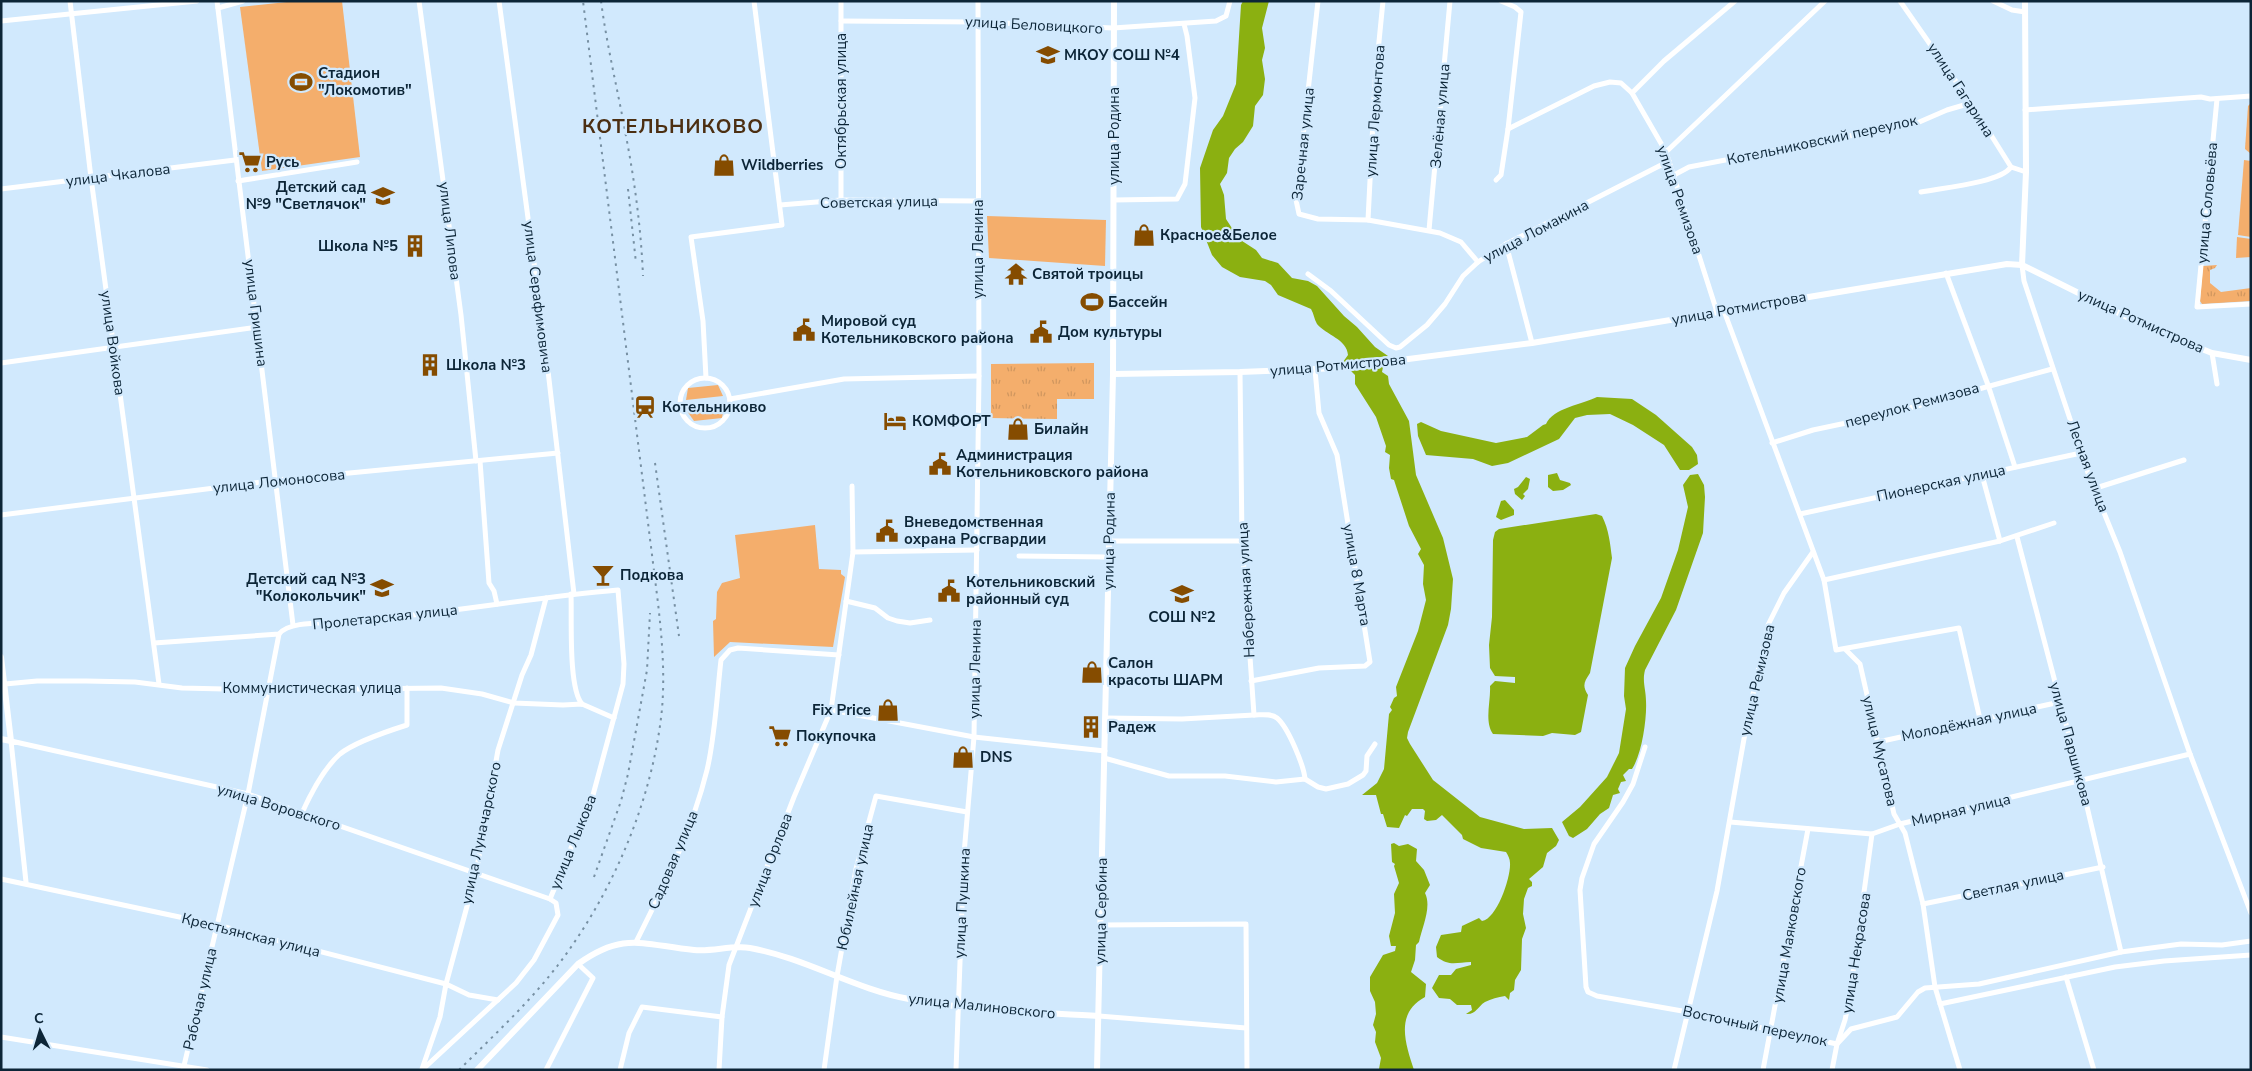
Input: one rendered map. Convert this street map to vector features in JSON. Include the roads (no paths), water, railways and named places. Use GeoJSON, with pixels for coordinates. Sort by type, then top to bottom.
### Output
{"type":"FeatureCollection","features":[{"type":"Feature","properties":{"kind":"street","name":"улица Войкова"},"geometry":{"type":"LineString","coordinates":[[70,1],[159,684]]}},
{"type":"Feature","properties":{"kind":"street"},"geometry":{"type":"LineString","coordinates":[[1,21],[197,1]]}},
{"type":"Feature","properties":{"kind":"street","name":"улица Гришина"},"geometry":{"type":"LineString","coordinates":[[217,1],[235,160],[277,480],[293,625]]}},
{"type":"Feature","properties":{"kind":"street"},"geometry":{"type":"LineString","coordinates":[[218,8],[243,1]]}},
{"type":"Feature","properties":{"kind":"street","name":"улица Липова"},"geometry":{"type":"LineString","coordinates":[[419,1],[463,333],[478,461],[489,583],[494,591],[497,604]]}},
{"type":"Feature","properties":{"kind":"street","name":"улица Серафимовича"},"geometry":{"type":"LineString","coordinates":[[499,1],[558,453],[572,594],[572,649],[577,693],[582,704]]}},
{"type":"Feature","properties":{"kind":"street"},"geometry":{"type":"LineString","coordinates":[[706,378],[703,321],[691,237],[782,225],[754,1]]}},
{"type":"Feature","properties":{"kind":"street","name":"Октябрьская улица"},"geometry":{"type":"LineString","coordinates":[[840,1],[841,200]]}},
{"type":"Feature","properties":{"kind":"street","name":"улица Ленина"},"geometry":{"type":"LineString","coordinates":[[974,737],[979,376],[978,1]]}},
{"type":"Feature","properties":{"kind":"street","name":"улица Родина"},"geometry":{"type":"LineString","coordinates":[[1105,755],[1113,374],[1114,1]]}},
{"type":"Feature","properties":{"kind":"street","name":"улица Беловицкого"},"geometry":{"type":"LineString","coordinates":[[841,21],[978,22],[1113,28],[1216,21],[1226,16],[1230,1]]}},
{"type":"Feature","properties":{"kind":"street","name":"Заречная улица"},"geometry":{"type":"LineString","coordinates":[[1318,1],[1296,200],[1296,208],[1299,214],[1312,218],[1368,220],[1382,224],[1429,230],[1461,242],[1478,262]]}},
{"type":"Feature","properties":{"kind":"street","name":"улица Лермонтова"},"geometry":{"type":"LineString","coordinates":[[1368,220],[1375,82],[1383,1]]}},
{"type":"Feature","properties":{"kind":"street","name":"Зелёная улица"},"geometry":{"type":"LineString","coordinates":[[1429,230],[1450,1]]}},
{"type":"Feature","properties":{"kind":"street"},"geometry":{"type":"LineString","coordinates":[[1496,180],[1501,175],[1508,129],[1521,12],[1501,1]]}},
{"type":"Feature","properties":{"kind":"street"},"geometry":{"type":"LineString","coordinates":[[1508,129],[1602,84],[1610,82],[1621,83],[1632,93],[1664,60],[1735,1]]}},
{"type":"Feature","properties":{"kind":"street"},"geometry":{"type":"LineString","coordinates":[[1666,152],[1825,1]]}},
{"type":"Feature","properties":{"kind":"street","name":"улица Гагарина"},"geometry":{"type":"LineString","coordinates":[[1900,1],[1971,103],[2012,167]]}},
{"type":"Feature","properties":{"kind":"street"},"geometry":{"type":"LineString","coordinates":[[1993,1],[2012,10],[2024,12]]}},
{"type":"Feature","properties":{"kind":"street","name":"Лесная улица"},"geometry":{"type":"LineString","coordinates":[[2025,1],[2026,172],[2022,266],[2024,281],[2081,453],[2096,488],[2190,754],[2251,913]]}},
{"type":"Feature","properties":{"kind":"street"},"geometry":{"type":"LineString","coordinates":[[1114,200],[1177,199],[1182,192],[1185,184],[1195,98],[1189,64],[1188,36],[1184,24]]}},
{"type":"Feature","properties":{"kind":"street","name":"улица Ремизова"},"geometry":{"type":"LineString","coordinates":[[1632,93],[1666,152],[1720,311],[1800,514],[1813,552],[1784,593],[1768,625],[1747,722],[1717,891],[1674,1070]]}},
{"type":"Feature","properties":{"kind":"street"},"geometry":{"type":"LineString","coordinates":[[2025,110],[2201,97],[2217,99],[2251,96]]}},
{"type":"Feature","properties":{"kind":"street","name":"улица Соловьёва"},"geometry":{"type":"LineString","coordinates":[[2217,99],[2197,307],[2251,304]]}},
{"type":"Feature","properties":{"kind":"street","name":"Котельниковский переулок"},"geometry":{"type":"LineString","coordinates":[[1674,175],[1689,167],[1917,123],[1946,110],[1971,103]]}},
{"type":"Feature","properties":{"kind":"street","name":"улица Чкалова"},"geometry":{"type":"LineString","coordinates":[[1,189],[235,160]]}},
{"type":"Feature","properties":{"kind":"street","name":"улица Ломакина"},"geometry":{"type":"LineString","coordinates":[[1308,274],[1331,291],[1376,334],[1396,348],[1405,344],[1427,325],[1445,304],[1463,276],[1478,262],[1506,244],[1669,161]]}},
{"type":"Feature","properties":{"kind":"street"},"geometry":{"type":"LineString","coordinates":[[238,181],[357,162]]}},
{"type":"Feature","properties":{"kind":"street"},"geometry":{"type":"LineString","coordinates":[[1921,192],[1987,179],[2003,174],[2012,167],[2026,172]]}},
{"type":"Feature","properties":{"kind":"street","name":"Советская улица"},"geometry":{"type":"LineString","coordinates":[[780,205],[841,200],[978,201]]}},
{"type":"Feature","properties":{"kind":"street"},"geometry":{"type":"LineString","coordinates":[[1506,244],[1532,344]]}},
{"type":"Feature","properties":{"kind":"street","name":"улица Ротмистрова"},"geometry":{"type":"LineString","coordinates":[[1113,374],[1315,370],[1532,344],[1994,264],[2022,266],[2151,329],[2212,353],[2251,360]]}},
{"type":"Feature","properties":{"kind":"street"},"geometry":{"type":"LineString","coordinates":[[1946,272],[1988,385],[2015,467]]}},
{"type":"Feature","properties":{"kind":"street"},"geometry":{"type":"LineString","coordinates":[[1,363],[258,327]]}},
{"type":"Feature","properties":{"kind":"street"},"geometry":{"type":"LineString","coordinates":[[2212,353],[2217,384]]}},
{"type":"Feature","properties":{"kind":"street","name":"переулок Ремизова"},"geometry":{"type":"LineString","coordinates":[[1772,443],[1813,430],[1884,415],[2052,369]]}},
{"type":"Feature","properties":{"kind":"street","name":"улица 8 Марта"},"geometry":{"type":"LineString","coordinates":[[1251,682],[1319,668],[1365,666],[1370,662],[1337,455],[1319,413],[1315,370]]}},
{"type":"Feature","properties":{"kind":"street","name":"Набережная улица"},"geometry":{"type":"LineString","coordinates":[[1240,372],[1242,541],[1254,715]]}},
{"type":"Feature","properties":{"kind":"street"},"geometry":{"type":"LineString","coordinates":[[730,399],[844,379],[979,376]]}},
{"type":"Feature","properties":{"kind":"street"},"geometry":{"type":"LineString","coordinates":[[706,378],[716,380],[723,386],[730,399],[729,411],[718,425],[706,429],[689,424],[680,409],[682,392],[695,380],[706,378]]}},
{"type":"Feature","properties":{"kind":"street","name":"улица Ломоносова"},"geometry":{"type":"LineString","coordinates":[[1,515],[277,480],[558,453]]}},
{"type":"Feature","properties":{"kind":"street","name":"Пионерская улица"},"geometry":{"type":"LineString","coordinates":[[1800,514],[2081,453]]}},
{"type":"Feature","properties":{"kind":"street"},"geometry":{"type":"LineString","coordinates":[[2096,488],[2184,460]]}},
{"type":"Feature","properties":{"kind":"street"},"geometry":{"type":"LineString","coordinates":[[1982,475],[2000,541]]}},
{"type":"Feature","properties":{"kind":"street"},"geometry":{"type":"LineString","coordinates":[[839,655],[853,552],[852,486]]}},
{"type":"Feature","properties":{"kind":"street"},"geometry":{"type":"LineString","coordinates":[[1813,552],[1824,580],[2017,537],[2054,523]]}},
{"type":"Feature","properties":{"kind":"street","name":"улица Паршикова"},"geometry":{"type":"LineString","coordinates":[[2017,537],[2103,867],[2121,952]]}},
{"type":"Feature","properties":{"kind":"street"},"geometry":{"type":"LineString","coordinates":[[1109,540],[1242,541]]}},
{"type":"Feature","properties":{"kind":"street"},"geometry":{"type":"LineString","coordinates":[[853,552],[977,550]]}},
{"type":"Feature","properties":{"kind":"street"},"geometry":{"type":"LineString","coordinates":[[1019,556],[1108,557]]}},
{"type":"Feature","properties":{"kind":"street","name":"улица Мусатова"},"geometry":{"type":"LineString","coordinates":[[1824,580],[1836,650],[1845,649],[1860,664],[1894,814],[1905,834],[1923,904],[1935,987],[1960,1070]]}},
{"type":"Feature","properties":{"kind":"street","name":"Пролетарская улица"},"geometry":{"type":"LineString","coordinates":[[154,644],[279,634],[284,629],[293,625],[345,622],[618,590]]}},
{"type":"Feature","properties":{"kind":"street","name":"улица Лыкова"},"geometry":{"type":"LineString","coordinates":[[422,1070],[516,983],[534,960],[558,915],[556,903],[550,899],[593,795],[624,679],[618,590]]}},
{"type":"Feature","properties":{"kind":"street","name":"улица Луначарского"},"geometry":{"type":"LineString","coordinates":[[422,1070],[440,1017],[446,984],[476,873],[498,750],[533,647],[546,598]]}},
{"type":"Feature","properties":{"kind":"street"},"geometry":{"type":"LineString","coordinates":[[846,600],[875,608],[888,618],[897,621],[910,623],[930,620]]}},
{"type":"Feature","properties":{"kind":"street"},"geometry":{"type":"LineString","coordinates":[[1845,649],[1959,628],[1980,719]]}},
{"type":"Feature","properties":{"kind":"street","name":"Рабочая улица"},"geometry":{"type":"LineString","coordinates":[[184,1068],[248,794],[270,690],[279,634]]}},
{"type":"Feature","properties":{"kind":"street","name":"Садовая улица"},"geometry":{"type":"LineString","coordinates":[[636,942],[668,877],[695,812],[708,768],[721,660],[730,650],[738,648],[839,655]]}},
{"type":"Feature","properties":{"kind":"street","name":"улица Орлова"},"geometry":{"type":"LineString","coordinates":[[719,1070],[726,982],[736,947],[794,797],[831,710],[839,655]]}},
{"type":"Feature","properties":{"kind":"street"},"geometry":{"type":"LineString","coordinates":[[1,656],[26,882]]}},
{"type":"Feature","properties":{"kind":"street","name":"Коммунистическая улица"},"geometry":{"type":"LineString","coordinates":[[5,684],[52,681],[159,684],[182,688],[270,690],[407,688],[455,690],[482,694],[514,703],[582,704],[614,718]]}},
{"type":"Feature","properties":{"kind":"street"},"geometry":{"type":"LineString","coordinates":[[302,813],[320,780],[339,755],[377,735],[407,725],[407,688]]}},
{"type":"Feature","properties":{"kind":"street","name":"Молодёжная улица"},"geometry":{"type":"LineString","coordinates":[[1878,742],[2060,702]]}},
{"type":"Feature","properties":{"kind":"street"},"geometry":{"type":"LineString","coordinates":[[831,710],[974,737],[1105,755],[1169,776],[1225,776],[1276,782],[1305,779],[1318,787],[1326,789],[1357,780],[1366,771],[1367,756],[1374,744]]}},
{"type":"Feature","properties":{"kind":"street"},"geometry":{"type":"LineString","coordinates":[[1106,718],[1272,716],[1279,721],[1294,748],[1305,779]]}},
{"type":"Feature","properties":{"kind":"street","name":"улица Пушкина"},"geometry":{"type":"LineString","coordinates":[[956,1070],[957,1006],[967,812],[974,737]]}},
{"type":"Feature","properties":{"kind":"street","name":"улица Воровского"},"geometry":{"type":"LineString","coordinates":[[1,739],[248,794],[550,899]]}},
{"type":"Feature","properties":{"kind":"street","name":"Восточный переулок"},"geometry":{"type":"LineString","coordinates":[[1645,746],[1633,784],[1624,802],[1594,844],[1582,878],[1580,890],[1586,987],[1588,992],[1597,996],[1688,1012],[1837,1044],[1851,1029],[1897,1017],[1918,992],[1935,987],[1979,984],[2121,952],[2181,944],[2222,945],[2251,941]]}},
{"type":"Feature","properties":{"kind":"street","name":"Мирная улица"},"geometry":{"type":"LineString","coordinates":[[1730,822],[1872,834],[1900,824],[2190,754]]}},
{"type":"Feature","properties":{"kind":"street","name":"улица Сербина"},"geometry":{"type":"LineString","coordinates":[[1097,1070],[1105,755]]}},
{"type":"Feature","properties":{"kind":"street","name":"Юбилейная улица"},"geometry":{"type":"LineString","coordinates":[[824,1070],[837,976],[856,869],[876,796],[967,812]]}},
{"type":"Feature","properties":{"kind":"street","name":"улица Маяковского"},"geometry":{"type":"LineString","coordinates":[[1763,1070],[1808,829]]}},
{"type":"Feature","properties":{"kind":"street","name":"улица Некрасова"},"geometry":{"type":"LineString","coordinates":[[1832,1070],[1837,1044],[1846,1020],[1872,834]]}},
{"type":"Feature","properties":{"kind":"street","name":"Светлая улица"},"geometry":{"type":"LineString","coordinates":[[1923,904],[2103,867]]}},
{"type":"Feature","properties":{"kind":"street","name":"Крестьянская улица"},"geometry":{"type":"LineString","coordinates":[[1,879],[26,882],[217,926],[446,984],[469,994],[498,1000]]}},
{"type":"Feature","properties":{"kind":"street"},"geometry":{"type":"LineString","coordinates":[[1101,925],[1246,924],[1247,1070]]}},
{"type":"Feature","properties":{"kind":"street"},"geometry":{"type":"LineString","coordinates":[[477,1070],[578,964],[607,947],[636,942]]}},
{"type":"Feature","properties":{"kind":"street","name":"улица Малиновского"},"geometry":{"type":"LineString","coordinates":[[636,942],[696,951],[736,947],[792,958],[884,994],[957,1006],[1246,1028]]}},
{"type":"Feature","properties":{"kind":"street"},"geometry":{"type":"LineString","coordinates":[[1940,1004],[2115,967],[2164,961],[2251,955]]}},
{"type":"Feature","properties":{"kind":"street"},"geometry":{"type":"LineString","coordinates":[[546,1070],[582,994],[593,978],[578,964]]}},
{"type":"Feature","properties":{"kind":"street"},"geometry":{"type":"LineString","coordinates":[[2066,977],[2094,1070]]}},
{"type":"Feature","properties":{"kind":"street"},"geometry":{"type":"LineString","coordinates":[[620,1070],[629,1033],[642,1007],[722,1017]]}},
{"type":"Feature","properties":{"kind":"street"},"geometry":{"type":"LineString","coordinates":[[1,1037],[184,1068],[207,1070]]}},
{"type":"Feature","properties":{"kind":"railway"},"geometry":{"type":"LineString","coordinates":[[459,1070],[547,979],[578,937],[596,907],[613,876],[640,811],[650,777],[662,709],[663,656],[658,603],[583,1]]}},
{"type":"Feature","properties":{"kind":"railway"},"geometry":{"type":"LineString","coordinates":[[601,1],[632,171],[639,223],[643,276]]}},
{"type":"Feature","properties":{"kind":"railway"},"geometry":{"type":"LineString","coordinates":[[628,189],[636,263]]}},
{"type":"Feature","properties":{"kind":"railway"},"geometry":{"type":"LineString","coordinates":[[655,463],[679,636]]}},
{"type":"Feature","properties":{"kind":"railway"},"geometry":{"type":"LineString","coordinates":[[594,877],[621,801],[628,774],[647,670],[650,613]]}},
{"type":"Feature","properties":{"kind":"place","name":"МКОУ СОШ №4"},"geometry":{"type":"Point","coordinates":[1048,55]}},
{"type":"Feature","properties":{"kind":"place","name":"Стадион \"Локомотив\""},"geometry":{"type":"Point","coordinates":[301,82]}},
{"type":"Feature","properties":{"kind":"place","name":"Русь"},"geometry":{"type":"Point","coordinates":[250,162]}},
{"type":"Feature","properties":{"kind":"place","name":"Wildberries"},"geometry":{"type":"Point","coordinates":[724,165]}},
{"type":"Feature","properties":{"kind":"place","name":"Детский сад №9 \"Светлячок\""},"geometry":{"type":"Point","coordinates":[383,196]}},
{"type":"Feature","properties":{"kind":"place","name":"Красное&Белое"},"geometry":{"type":"Point","coordinates":[1144,235]}},
{"type":"Feature","properties":{"kind":"place","name":"Школа №5"},"geometry":{"type":"Point","coordinates":[415,246]}},
{"type":"Feature","properties":{"kind":"place","name":"Святой троицы"},"geometry":{"type":"Point","coordinates":[1016,274]}},
{"type":"Feature","properties":{"kind":"place","name":"Бассейн"},"geometry":{"type":"Point","coordinates":[1092,302]}},
{"type":"Feature","properties":{"kind":"place","name":"Мировой суд Котельниковского района"},"geometry":{"type":"Point","coordinates":[804,330]}},
{"type":"Feature","properties":{"kind":"place","name":"Дом культуры"},"geometry":{"type":"Point","coordinates":[1041,332]}},
{"type":"Feature","properties":{"kind":"place","name":"Школа №3"},"geometry":{"type":"Point","coordinates":[430,365]}},
{"type":"Feature","properties":{"kind":"place","name":"Котельниково"},"geometry":{"type":"Point","coordinates":[645,407]}},
{"type":"Feature","properties":{"kind":"place","name":"КОМФОРТ"},"geometry":{"type":"Point","coordinates":[895,421]}},
{"type":"Feature","properties":{"kind":"place","name":"Билайн"},"geometry":{"type":"Point","coordinates":[1018,429]}},
{"type":"Feature","properties":{"kind":"place","name":"Администрация Котельниковского района"},"geometry":{"type":"Point","coordinates":[940,464]}},
{"type":"Feature","properties":{"kind":"place","name":"Вневедомственная охрана Росгвардии"},"geometry":{"type":"Point","coordinates":[887,531]}},
{"type":"Feature","properties":{"kind":"place","name":"Подкова"},"geometry":{"type":"Point","coordinates":[603,575]}},
{"type":"Feature","properties":{"kind":"place","name":"Детский сад №3 \"Колокольчик\""},"geometry":{"type":"Point","coordinates":[382,588]}},
{"type":"Feature","properties":{"kind":"place","name":"Котельниковский районный суд"},"geometry":{"type":"Point","coordinates":[949,591]}},
{"type":"Feature","properties":{"kind":"place","name":"СОШ №2"},"geometry":{"type":"Point","coordinates":[1182,594]}},
{"type":"Feature","properties":{"kind":"place","name":"Салон красоты ШАРМ"},"geometry":{"type":"Point","coordinates":[1092,672]}},
{"type":"Feature","properties":{"kind":"place","name":"Fix Price"},"geometry":{"type":"Point","coordinates":[888,710]}},
{"type":"Feature","properties":{"kind":"place","name":"Радеж"},"geometry":{"type":"Point","coordinates":[1091,727]}},
{"type":"Feature","properties":{"kind":"place","name":"Покупочка"},"geometry":{"type":"Point","coordinates":[780,736]}},
{"type":"Feature","properties":{"kind":"place","name":"DNS"},"geometry":{"type":"Point","coordinates":[963,757]}},
{"type":"Feature","properties":{"kind":"district","name":"КОТЕЛЬНИКОВО"},"geometry":{"type":"Point","coordinates":[673,126]}}]}
